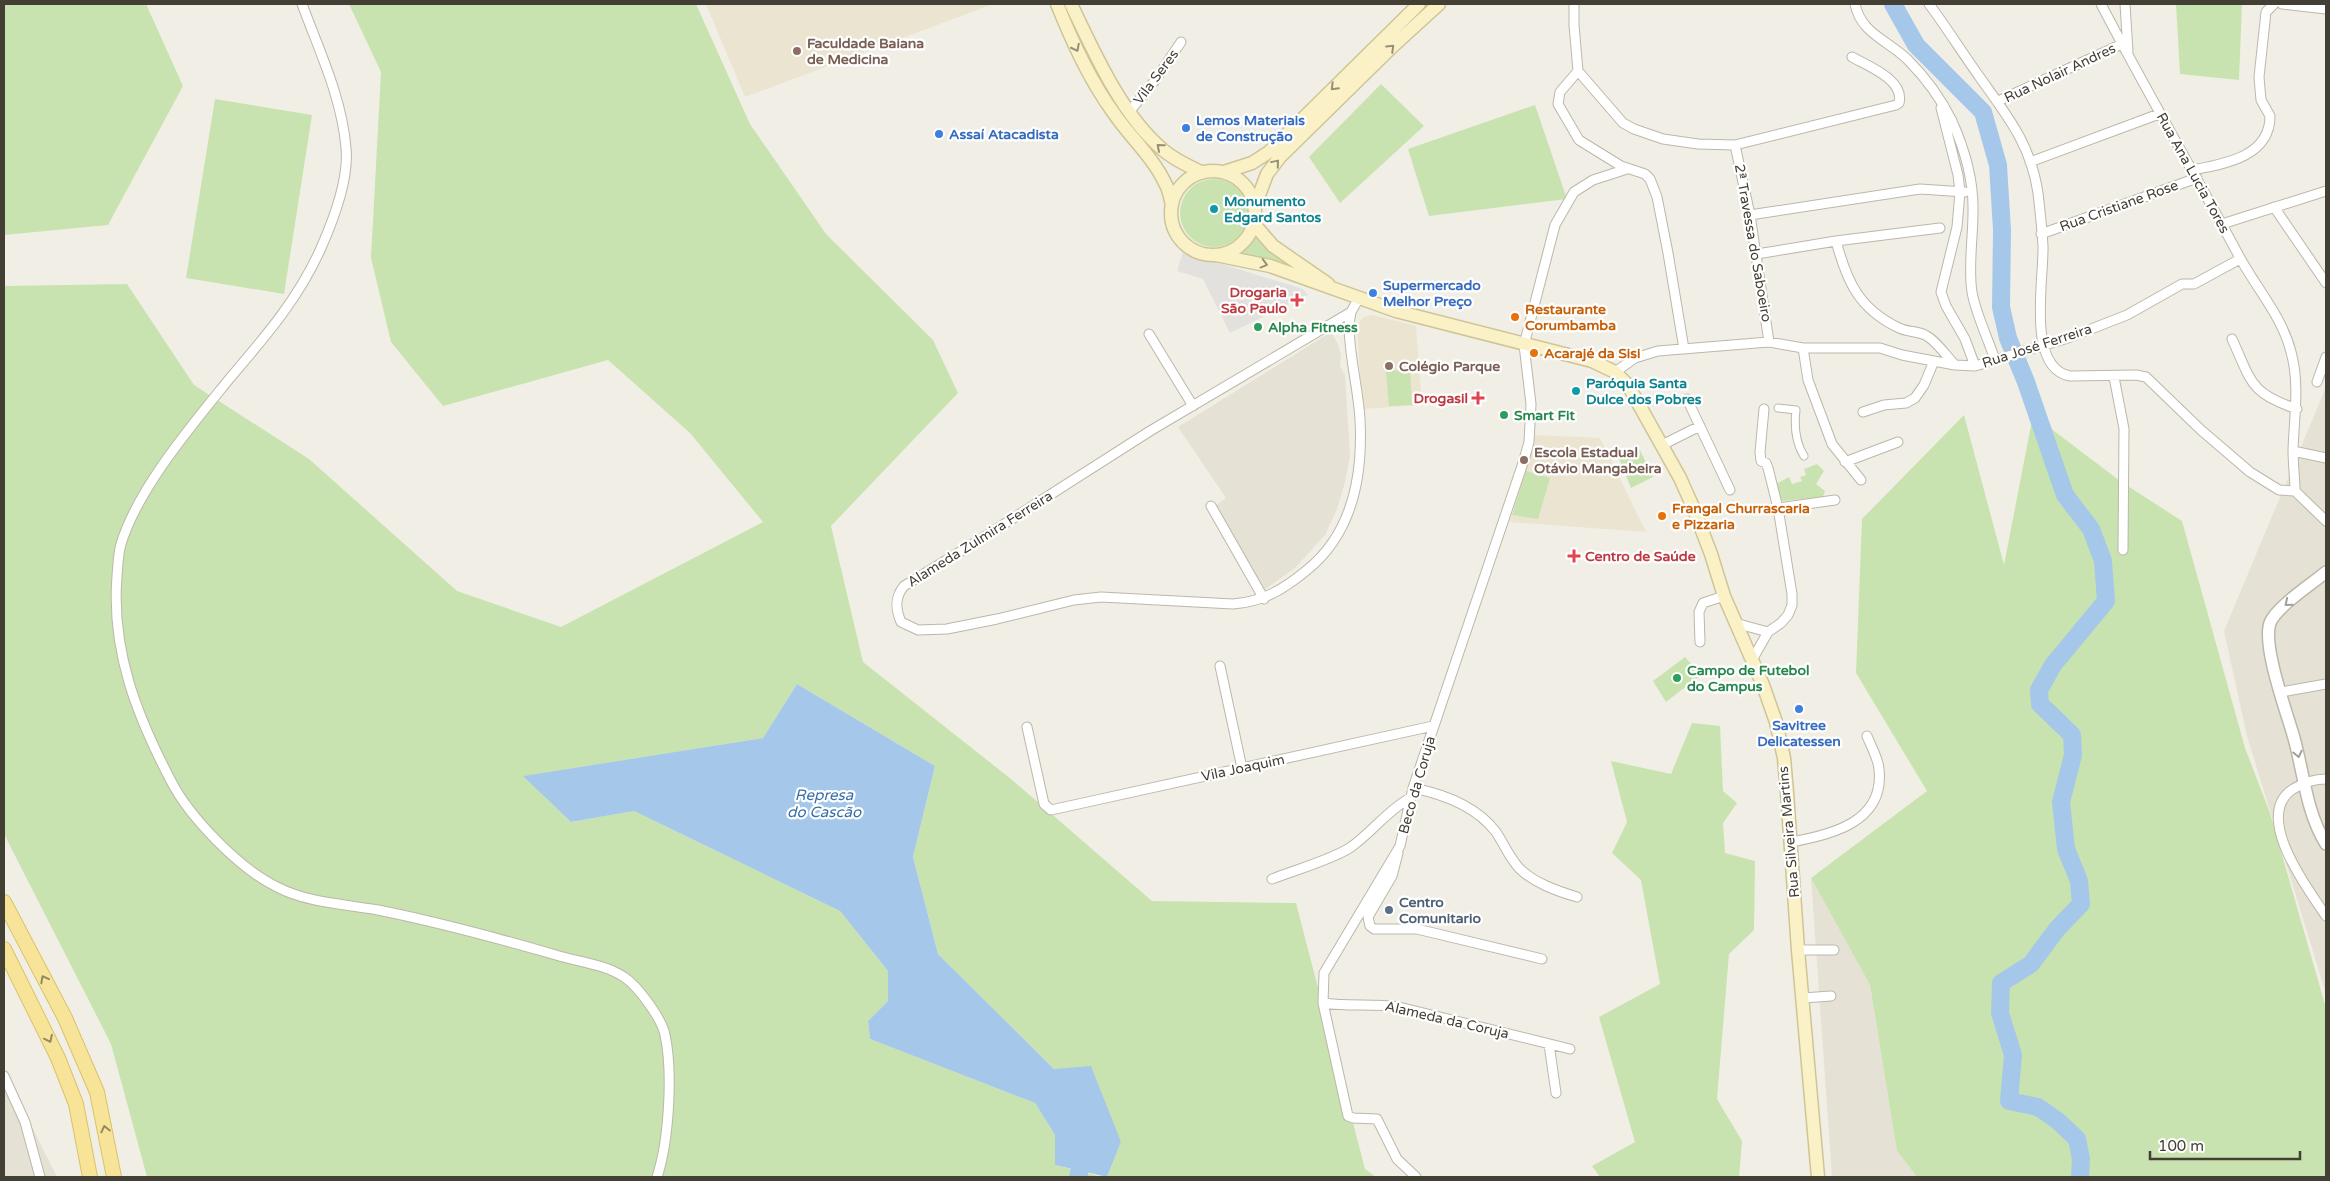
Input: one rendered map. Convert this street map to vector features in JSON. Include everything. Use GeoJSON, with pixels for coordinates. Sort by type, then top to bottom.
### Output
{"type":"FeatureCollection","features":[{"type":"Feature","properties":{"kind":"main road"},"geometry":{"type":"LineString","coordinates":[[1057,4],[1070,37],[1098,90],[1117,119],[1161,174],[1172,205],[1172,224],[1182,241],[1197,252],[1216,255],[1233,250],[1246,240],[1254,224],[1255,206],[1267,174],[1280,157],[1392,46],[1439,4]]}},
{"type":"Feature","properties":{"kind":"main road"},"geometry":{"type":"LineString","coordinates":[[1071,4],[1110,83],[1149,136],[1162,150],[1201,172]]}},
{"type":"Feature","properties":{"kind":"main road"},"geometry":{"type":"LineString","coordinates":[[1172,205],[1177,190],[1188,179],[1201,172],[1224,172],[1252,163],[1269,152],[1419,4]]}},
{"type":"Feature","properties":{"kind":"main road"},"geometry":{"type":"LineString","coordinates":[[1224,172],[1238,179],[1249,191],[1255,206]]}},
{"type":"Feature","properties":{"kind":"main road","name":"Rua Silveira Martins"},"geometry":{"type":"LineString","coordinates":[[1254,224],[1273,246],[1316,274],[1330,286]]}},
{"type":"Feature","properties":{"kind":"main road","name":"Rua Silveira Martins"},"geometry":{"type":"LineString","coordinates":[[1216,255],[1270,266],[1396,311],[1592,361],[1615,372],[1635,396],[1694,507],[1724,596],[1763,684],[1776,722],[1784,758],[1798,950],[1818,1177]]}},
{"type":"Feature","properties":{"kind":"main road"},"geometry":{"type":"LineString","coordinates":[[4,902],[65,1018],[97,1092],[114,1177]]}},
{"type":"Feature","properties":{"kind":"main road"},"geometry":{"type":"LineString","coordinates":[[4,949],[58,1058],[76,1104],[90,1177]]}},
{"type":"Feature","properties":{"kind":"street"},"geometry":{"type":"LineString","coordinates":[[302,4],[336,94],[347,151],[335,214],[307,280],[273,328],[198,418],[134,511],[120,547],[116,590],[119,640],[127,684],[173,785],[206,830],[247,868],[278,888],[322,902],[376,910],[514,942],[560,957],[597,965],[626,978],[648,1002],[665,1030],[668,1062],[668,1107],[661,1163],[657,1177]]}},
{"type":"Feature","properties":{"kind":"street"},"geometry":{"type":"LineString","coordinates":[[1574,4],[1578,71],[1623,123],[1634,130],[1663,139],[1698,144],[1734,145],[1900,103],[1899,92],[1892,81],[1852,57]]}},
{"type":"Feature","properties":{"kind":"street"},"geometry":{"type":"LineString","coordinates":[[1855,4],[1857,14],[1863,25],[1907,58],[1938,97],[1952,123],[1964,154],[1973,191],[1973,294],[1995,360]]}},
{"type":"Feature","properties":{"kind":"street"},"geometry":{"type":"LineString","coordinates":[[1929,4],[2022,139],[2030,162],[2038,191],[2042,234],[2040,291],[2043,346],[2049,362],[2058,373],[2070,376],[2114,377],[2136,375],[2151,380],[2201,430],[2250,472],[2279,490],[2295,491],[2326,522]]}},
{"type":"Feature","properties":{"kind":"street","name":"Rua Ana Lucia Tores"},"geometry":{"type":"LineString","coordinates":[[2101,4],[2159,114],[2240,259],[2278,319],[2288,340],[2294,362],[2297,409],[2293,451],[2295,491]]}},
{"type":"Feature","properties":{"kind":"street"},"geometry":{"type":"LineString","coordinates":[[2125,4],[2128,56]]}},
{"type":"Feature","properties":{"kind":"street","name":"Rua Cristiane Rose"},"geometry":{"type":"LineString","coordinates":[[2042,234],[2252,152],[2268,132],[2270,116],[2261,100],[2260,70],[2266,12],[2274,4]]}},
{"type":"Feature","properties":{"kind":"street"},"geometry":{"type":"LineString","coordinates":[[2282,4],[2326,9]]}},
{"type":"Feature","properties":{"kind":"street","name":"Vila Seres"},"geometry":{"type":"LineString","coordinates":[[1130,111],[1156,79],[1181,42]]}},
{"type":"Feature","properties":{"kind":"street","name":"Rua Nolair Andres"},"geometry":{"type":"LineString","coordinates":[[1998,102],[2122,44]]}},
{"type":"Feature","properties":{"kind":"street"},"geometry":{"type":"LineString","coordinates":[[1578,71],[1560,92],[1558,104],[1579,140],[1627,169],[1645,174],[1650,179],[1657,197],[1677,300],[1684,349]]}},
{"type":"Feature","properties":{"kind":"street"},"geometry":{"type":"LineString","coordinates":[[1938,97],[1958,175],[1960,192],[1957,227],[1941,292],[1946,306],[1965,339],[1975,366]]}},
{"type":"Feature","properties":{"kind":"street"},"geometry":{"type":"LineString","coordinates":[[2030,162],[2159,114]]}},
{"type":"Feature","properties":{"kind":"street","name":"2ª Travessa do Saboeiro"},"geometry":{"type":"LineString","coordinates":[[1734,145],[1750,215],[1769,342]]}},
{"type":"Feature","properties":{"kind":"street"},"geometry":{"type":"LineString","coordinates":[[1524,344],[1555,225],[1566,204],[1574,192],[1584,186],[1627,169]]}},
{"type":"Feature","properties":{"kind":"street"},"geometry":{"type":"LineString","coordinates":[[1750,215],[1913,189],[1973,191]]}},
{"type":"Feature","properties":{"kind":"street"},"geometry":{"type":"LineString","coordinates":[[2222,224],[2326,191]]}},
{"type":"Feature","properties":{"kind":"street"},"geometry":{"type":"LineString","coordinates":[[2274,207],[2326,284]]}},
{"type":"Feature","properties":{"kind":"street"},"geometry":{"type":"LineString","coordinates":[[1756,254],[1836,241],[1940,228]]}},
{"type":"Feature","properties":{"kind":"street"},"geometry":{"type":"LineString","coordinates":[[1836,241],[1846,274],[1858,297],[1888,322],[1910,332],[1927,336],[1955,365]]}},
{"type":"Feature","properties":{"kind":"street","name":"Rua José Ferreira"},"geometry":{"type":"LineString","coordinates":[[1615,372],[1645,354],[1769,342],[1803,348],[1880,348],[1902,355],[1955,365],[1975,366],[2043,346],[2127,315],[2182,284],[2194,284],[2240,259]]}},
{"type":"Feature","properties":{"kind":"street","name":"Alameda Zulmira Ferreira"},"geometry":{"type":"LineString","coordinates":[[1351,312],[1193,406],[904,586],[899,592],[896,603],[898,614],[906,626],[929,630],[997,619],[1074,600],[1101,597],[1233,604],[1264,599],[1295,581],[1326,552],[1339,536],[1351,508],[1359,461],[1360,418],[1349,337],[1351,312],[1359,298]]}},
{"type":"Feature","properties":{"kind":"street"},"geometry":{"type":"LineString","coordinates":[[1149,334],[1193,406]]}},
{"type":"Feature","properties":{"kind":"street"},"geometry":{"type":"LineString","coordinates":[[2232,339],[2254,386],[2268,398],[2297,409]]}},
{"type":"Feature","properties":{"kind":"street","name":"Beco da Coruja"},"geometry":{"type":"LineString","coordinates":[[1416,1177],[1397,1160],[1377,1119],[1348,1116],[1323,1003],[1324,972],[1400,846],[1413,788],[1496,548],[1528,442],[1531,404],[1524,344]]}},
{"type":"Feature","properties":{"kind":"street"},"geometry":{"type":"LineString","coordinates":[[1803,348],[1808,380],[1828,434],[1837,452],[1861,480]]}},
{"type":"Feature","properties":{"kind":"street"},"geometry":{"type":"LineString","coordinates":[[2317,382],[2326,357]]}},
{"type":"Feature","properties":{"kind":"street"},"geometry":{"type":"LineString","coordinates":[[1863,412],[1884,404],[1906,403],[1915,398],[1924,385],[1934,361]]}},
{"type":"Feature","properties":{"kind":"street"},"geometry":{"type":"LineString","coordinates":[[2114,377],[2124,429],[2123,550]]}},
{"type":"Feature","properties":{"kind":"street"},"geometry":{"type":"LineString","coordinates":[[1687,399],[1730,490]]}},
{"type":"Feature","properties":{"kind":"street"},"geometry":{"type":"LineString","coordinates":[[1778,408],[1796,410],[1795,434],[1798,446],[1804,456]]}},
{"type":"Feature","properties":{"kind":"street"},"geometry":{"type":"LineString","coordinates":[[1752,660],[1768,632],[1781,623],[1792,604],[1778,508],[1768,468],[1766,463],[1761,461],[1760,452],[1764,409]]}},
{"type":"Feature","properties":{"kind":"street"},"geometry":{"type":"LineString","coordinates":[[1662,445],[1700,426]]}},
{"type":"Feature","properties":{"kind":"street"},"geometry":{"type":"LineString","coordinates":[[1845,462],[1898,442]]}},
{"type":"Feature","properties":{"kind":"street"},"geometry":{"type":"LineString","coordinates":[[2293,451],[2326,458]]}},
{"type":"Feature","properties":{"kind":"street"},"geometry":{"type":"LineString","coordinates":[[1778,508],[1835,500]]}},
{"type":"Feature","properties":{"kind":"street"},"geometry":{"type":"LineString","coordinates":[[1211,506],[1264,599]]}},
{"type":"Feature","properties":{"kind":"street"},"geometry":{"type":"LineString","coordinates":[[2326,572],[2277,613],[2270,623],[2268,631],[2273,664],[2304,783],[2315,820],[2326,844]]}},
{"type":"Feature","properties":{"kind":"street"},"geometry":{"type":"LineString","coordinates":[[1700,642],[1699,612],[1703,604],[1724,596]]}},
{"type":"Feature","properties":{"kind":"street"},"geometry":{"type":"LineString","coordinates":[[1735,623],[1768,632]]}},
{"type":"Feature","properties":{"kind":"street"},"geometry":{"type":"LineString","coordinates":[[1220,666],[1242,768]]}},
{"type":"Feature","properties":{"kind":"street"},"geometry":{"type":"LineString","coordinates":[[2281,692],[2326,684]]}},
{"type":"Feature","properties":{"kind":"street","name":"Vila Joaquim"},"geometry":{"type":"LineString","coordinates":[[1027,727],[1044,804],[1048,809],[1053,809],[1433,726]]}},
{"type":"Feature","properties":{"kind":"street"},"geometry":{"type":"LineString","coordinates":[[1791,842],[1822,837],[1841,830],[1868,811],[1876,797],[1879,768],[1867,736]]}},
{"type":"Feature","properties":{"kind":"street"},"geometry":{"type":"LineString","coordinates":[[2326,779],[2304,783],[2284,798],[2279,808],[2279,828],[2302,880],[2326,916]]}},
{"type":"Feature","properties":{"kind":"street"},"geometry":{"type":"LineString","coordinates":[[1413,788],[1442,796],[1474,813],[1496,832],[1510,857],[1520,869],[1556,890],[1577,897]]}},
{"type":"Feature","properties":{"kind":"street"},"geometry":{"type":"LineString","coordinates":[[1272,879],[1348,849],[1373,831],[1399,804],[1410,798]]}},
{"type":"Feature","properties":{"kind":"street"},"geometry":{"type":"LineString","coordinates":[[1400,846],[1392,876],[1368,917],[1370,926],[1379,931],[1417,929],[1542,959]]}},
{"type":"Feature","properties":{"kind":"street"},"geometry":{"type":"LineString","coordinates":[[1798,950],[1834,950]]}},
{"type":"Feature","properties":{"kind":"street"},"geometry":{"type":"LineString","coordinates":[[1803,998],[1831,996]]}},
{"type":"Feature","properties":{"kind":"street","name":"Alameda da Coruja"},"geometry":{"type":"LineString","coordinates":[[1323,1003],[1347,1006],[1384,1004],[1570,1049]]}},
{"type":"Feature","properties":{"kind":"street"},"geometry":{"type":"LineString","coordinates":[[1549,1044],[1556,1093]]}},
{"type":"Feature","properties":{"kind":"street"},"geometry":{"type":"LineString","coordinates":[[4,1076],[25,1122],[40,1177]]}},
{"type":"Feature","properties":{"kind":"shaded area","name":"Faculdade Baiana de Medicina"},"geometry":{"type":"Polygon","coordinates":[[[706,4],[993,4],[745,97],[706,4]]]}},
{"type":"Feature","properties":{"kind":"shaded area"},"geometry":{"type":"Polygon","coordinates":[[[1183,252],[1303,289],[1308,295],[1230,333],[1203,279],[1177,271],[1183,252]]]}},
{"type":"Feature","properties":{"kind":"shaded area","name":"Colégio Parque"},"geometry":{"type":"Polygon","coordinates":[[[1373,315],[1416,326],[1422,405],[1362,409],[1357,325],[1364,317],[1373,315]]]}},
{"type":"Feature","properties":{"kind":"shaded area"},"geometry":{"type":"Polygon","coordinates":[[[1331,332],[1338,344],[1341,355],[1340,366],[1345,375],[1350,456],[1345,482],[1337,509],[1325,535],[1295,568],[1264,590],[1216,505],[1226,498],[1178,427],[1331,332]]]}},
{"type":"Feature","properties":{"kind":"shaded area"},"geometry":{"type":"Polygon","coordinates":[[[2326,387],[2326,994],[2247,736],[2224,631],[2326,387]]]}},
{"type":"Feature","properties":{"kind":"shaded area"},"geometry":{"type":"Polygon","coordinates":[[[1534,435],[1600,438],[1646,532],[1510,522],[1534,435]]]}},
{"type":"Feature","properties":{"kind":"shaded area"},"geometry":{"type":"Polygon","coordinates":[[[1811,878],[1870,985],[1897,1151],[1917,1177],[1832,1177],[1811,878]]]}},
{"type":"Feature","properties":{"kind":"shaded area"},"geometry":{"type":"Polygon","coordinates":[[[4,1071],[57,1177],[4,1177],[4,1071]]]}},
{"type":"Feature","properties":{"kind":"green space"},"geometry":{"type":"Polygon","coordinates":[[[4,4],[146,4],[183,86],[108,225],[4,235],[4,4]]]}},
{"type":"Feature","properties":{"kind":"green space"},"geometry":{"type":"Polygon","coordinates":[[[349,4],[696,4],[750,124],[826,234],[933,340],[958,393],[831,526],[863,662],[1011,779],[1152,901],[1296,903],[1365,1169],[1376,1177],[1107,1177],[1121,1142],[1054,1069],[938,954],[913,857],[935,766],[797,684],[763,738],[524,776],[571,822],[634,811],[840,911],[888,971],[888,1001],[868,1021],[870,1039],[1035,1103],[1055,1135],[1055,1165],[1102,1177],[147,1177],[111,1044],[4,834],[4,286],[127,284],[194,385],[309,459],[457,591],[561,627],[763,522],[690,433],[608,360],[443,406],[391,342],[371,258],[381,72],[349,4]]]}},
{"type":"Feature","properties":{"kind":"green space"},"geometry":{"type":"Polygon","coordinates":[[[2176,4],[2242,4],[2239,80],[2180,74],[2176,4]]]}},
{"type":"Feature","properties":{"kind":"green space"},"geometry":{"type":"Polygon","coordinates":[[[1381,84],[1424,126],[1340,203],[1309,157],[1381,84]]]}},
{"type":"Feature","properties":{"kind":"green space"},"geometry":{"type":"Polygon","coordinates":[[[215,99],[312,115],[284,294],[186,278],[215,99]]]}},
{"type":"Feature","properties":{"kind":"green space"},"geometry":{"type":"Polygon","coordinates":[[[1535,105],[1567,199],[1429,216],[1408,149],[1535,105]]]}},
{"type":"Feature","properties":{"kind":"green space"},"geometry":{"type":"Polygon","coordinates":[[[1207,179],[1221,179],[1233,184],[1243,194],[1248,206],[1248,220],[1243,232],[1233,242],[1221,247],[1207,247],[1195,242],[1185,232],[1180,220],[1180,206],[1185,194],[1195,184],[1207,179]]]}},
{"type":"Feature","properties":{"kind":"green space"},"geometry":{"type":"Polygon","coordinates":[[[1256,234],[1270,251],[1313,277],[1266,259],[1240,255],[1256,234]]]}},
{"type":"Feature","properties":{"kind":"green space"},"geometry":{"type":"Polygon","coordinates":[[[1410,370],[1412,405],[1389,406],[1386,371],[1410,370]]]}},
{"type":"Feature","properties":{"kind":"green space"},"geometry":{"type":"Polygon","coordinates":[[[1964,415],[2004,565],[2033,415],[2120,481],[2182,521],[2245,748],[2270,813],[2326,1008],[2326,1177],[1917,1177],[1897,1151],[1870,985],[1811,878],[1927,791],[1856,673],[1862,519],[1964,415]]]}},
{"type":"Feature","properties":{"kind":"green space"},"geometry":{"type":"Polygon","coordinates":[[[1638,446],[1653,477],[1631,488],[1618,456],[1638,446]]]}},
{"type":"Feature","properties":{"kind":"green space"},"geometry":{"type":"Polygon","coordinates":[[[1817,464],[1824,471],[1816,484],[1825,491],[1823,497],[1782,501],[1776,484],[1789,477],[1792,484],[1802,481],[1800,477],[1806,475],[1804,469],[1817,464]]]}},
{"type":"Feature","properties":{"kind":"green space"},"geometry":{"type":"Polygon","coordinates":[[[1526,471],[1550,478],[1538,519],[1512,515],[1526,471]]]}},
{"type":"Feature","properties":{"kind":"green space","name":"Campo de Futebol do Campus"},"geometry":{"type":"Polygon","coordinates":[[[1685,657],[1701,675],[1666,702],[1653,681],[1685,657]]]}},
{"type":"Feature","properties":{"kind":"green space"},"geometry":{"type":"Polygon","coordinates":[[[1692,723],[1720,726],[1723,791],[1737,803],[1723,823],[1725,853],[1755,861],[1754,930],[1729,954],[1717,1099],[1742,1141],[1739,1177],[1600,1177],[1592,1166],[1635,1142],[1599,1017],[1660,984],[1641,880],[1612,853],[1627,822],[1611,761],[1671,774],[1692,723]]]}},
{"type":"Feature","properties":{"kind":"water","name":"Represa do Cascão"},"geometry":{"type":"Polygon","coordinates":[[[797,684],[935,766],[913,857],[938,954],[1054,1069],[1091,1066],[1121,1142],[1107,1177],[1055,1165],[1055,1135],[1035,1103],[870,1039],[868,1021],[888,1001],[888,971],[840,911],[634,811],[571,822],[523,776],[763,738],[797,684]]]}},
{"type":"Feature","properties":{"kind":"waterway"},"geometry":{"type":"LineString","coordinates":[[1893,4],[1916,45],[1983,112],[1998,165],[2002,230],[2001,307],[2008,338],[2026,382],[2065,495],[2091,529],[2103,561],[2106,601],[2053,665],[2039,690],[2040,704],[2072,735],[2073,755],[2061,802],[2066,849],[2079,881],[2081,904],[2057,929],[2031,964],[2001,983],[2000,1013],[2013,1055],[2009,1101],[2038,1107],[2058,1121],[2077,1139],[2081,1159],[2080,1177]]}},
{"type":"Feature","properties":{"kind":"waterway"},"geometry":{"type":"LineString","coordinates":[[1078,1177],[1085,1148]]}},
{"type":"Feature","properties":{"kind":"place","name":"Faculdade Baiana de Medicina"},"geometry":{"type":"Point","coordinates":[797,51]}},
{"type":"Feature","properties":{"kind":"place","name":"Lemos Materiais de Construção"},"geometry":{"type":"Point","coordinates":[1186,128]}},
{"type":"Feature","properties":{"kind":"place","name":"Assaí Atacadista"},"geometry":{"type":"Point","coordinates":[939,134]}},
{"type":"Feature","properties":{"kind":"place","name":"Monumento Edgard Santos"},"geometry":{"type":"Point","coordinates":[1214,209]}},
{"type":"Feature","properties":{"kind":"place","name":"Supermercado Melhor Preço"},"geometry":{"type":"Point","coordinates":[1373,293]}},
{"type":"Feature","properties":{"kind":"place","name":"Drogaria São Paulo"},"geometry":{"type":"Point","coordinates":[1297,300]}},
{"type":"Feature","properties":{"kind":"place","name":"Restaurante Corumbamba"},"geometry":{"type":"Point","coordinates":[1515,317]}},
{"type":"Feature","properties":{"kind":"place","name":"Alpha Fitness"},"geometry":{"type":"Point","coordinates":[1258,327]}},
{"type":"Feature","properties":{"kind":"place","name":"Acarajé da Sisi"},"geometry":{"type":"Point","coordinates":[1534,353]}},
{"type":"Feature","properties":{"kind":"place","name":"Colégio Parque"},"geometry":{"type":"Point","coordinates":[1389,366]}},
{"type":"Feature","properties":{"kind":"place","name":"Paróquia Santa Dulce dos Pobres"},"geometry":{"type":"Point","coordinates":[1576,391]}},
{"type":"Feature","properties":{"kind":"place","name":"Drogasil"},"geometry":{"type":"Point","coordinates":[1478,398]}},
{"type":"Feature","properties":{"kind":"place","name":"Smart Fit"},"geometry":{"type":"Point","coordinates":[1504,415]}},
{"type":"Feature","properties":{"kind":"place","name":"Escola Estadual Otávio Mangabeira"},"geometry":{"type":"Point","coordinates":[1524,460]}},
{"type":"Feature","properties":{"kind":"place","name":"Frangal Churrascaria e Pizzaria"},"geometry":{"type":"Point","coordinates":[1662,516]}},
{"type":"Feature","properties":{"kind":"place","name":"Centro de Saúde"},"geometry":{"type":"Point","coordinates":[1574,556]}},
{"type":"Feature","properties":{"kind":"place","name":"Campo de Futebol do Campus"},"geometry":{"type":"Point","coordinates":[1677,678]}},
{"type":"Feature","properties":{"kind":"place","name":"Savitree Delicatessen"},"geometry":{"type":"Point","coordinates":[1799,709]}},
{"type":"Feature","properties":{"kind":"place","name":"Centro Comunitario"},"geometry":{"type":"Point","coordinates":[1389,910]}}]}
